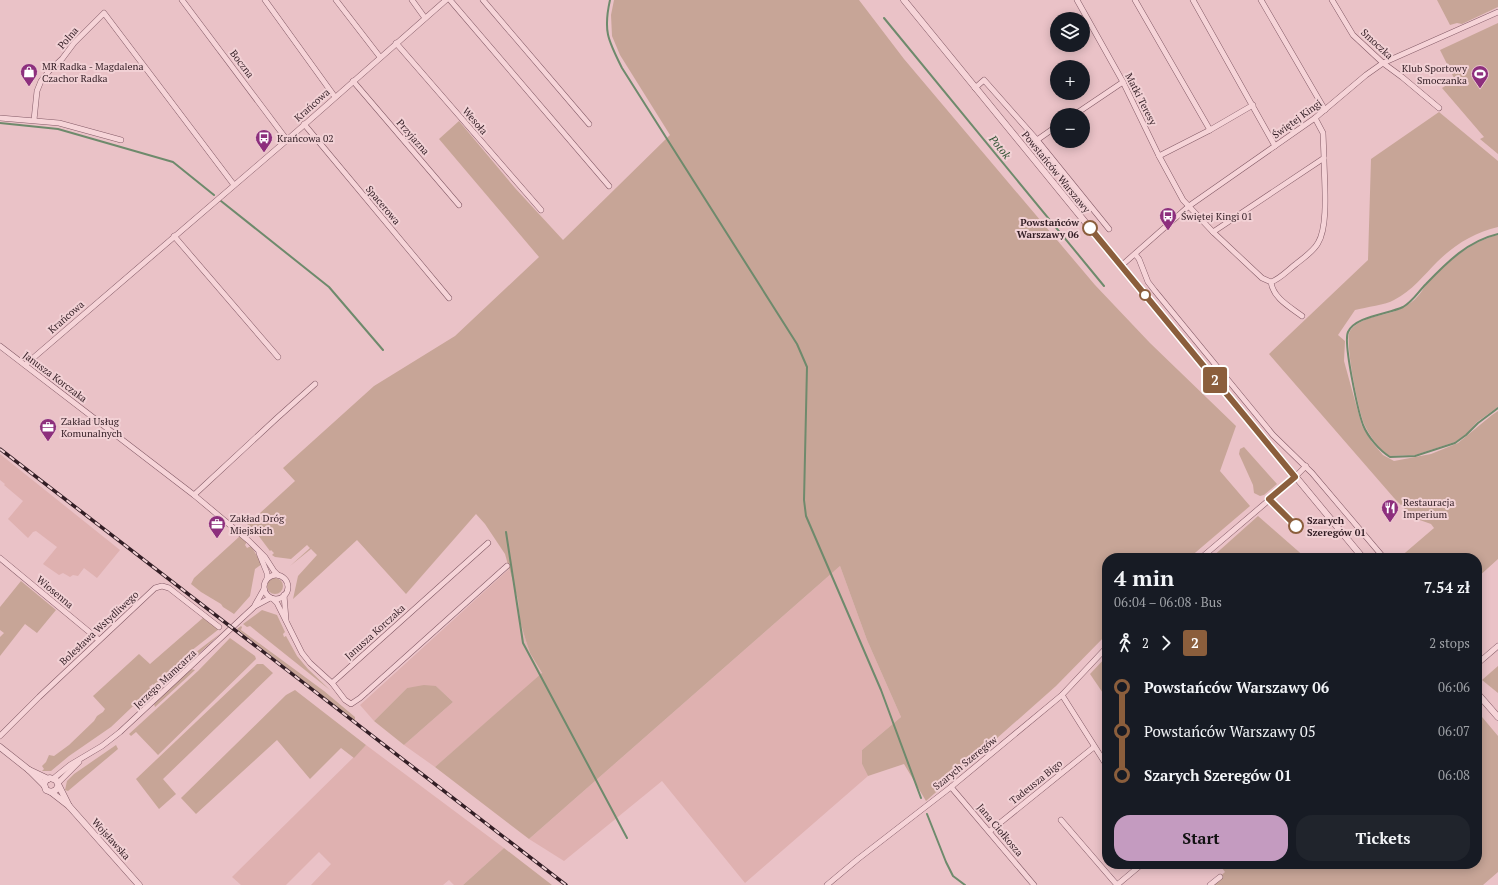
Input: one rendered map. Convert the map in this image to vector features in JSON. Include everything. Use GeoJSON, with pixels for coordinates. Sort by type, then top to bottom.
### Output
{"type":"FeatureCollection","features":[{"type":"Feature","properties":{"kind":"street","name":"Boczna"},"geometry":{"type":"LineString","coordinates":[[182,0],[287,140]]}},
{"type":"Feature","properties":{"kind":"street"},"geometry":{"type":"LineString","coordinates":[[265,0],[335,97]]}},
{"type":"Feature","properties":{"kind":"street"},"geometry":{"type":"LineString","coordinates":[[336,0],[380,57]]}},
{"type":"Feature","properties":{"kind":"street"},"geometry":{"type":"LineString","coordinates":[[412,0],[425,18]]}},
{"type":"Feature","properties":{"kind":"street","name":"Krańcowa"},"geometry":{"type":"LineString","coordinates":[[25,365],[287,140],[446,0]]}},
{"type":"Feature","properties":{"kind":"street"},"geometry":{"type":"LineString","coordinates":[[450,0],[609,186]]}},
{"type":"Feature","properties":{"kind":"street"},"geometry":{"type":"LineString","coordinates":[[483,0],[589,124]]}},
{"type":"Feature","properties":{"kind":"street","name":"Powstańców Warszawy"},"geometry":{"type":"LineString","coordinates":[[904,0],[1121,266],[1359,553]]}},
{"type":"Feature","properties":{"kind":"street","name":"Matki Teresy"},"geometry":{"type":"LineString","coordinates":[[1077,0],[1123,82],[1159,156],[1183,200],[1213,232],[1262,278],[1271,282]]}},
{"type":"Feature","properties":{"kind":"street"},"geometry":{"type":"LineString","coordinates":[[1136,0],[1210,130]]}},
{"type":"Feature","properties":{"kind":"street"},"geometry":{"type":"LineString","coordinates":[[1193,0],[1275,146]]}},
{"type":"Feature","properties":{"kind":"street"},"geometry":{"type":"LineString","coordinates":[[1262,0],[1325,110]]}},
{"type":"Feature","properties":{"kind":"street","name":"Smoczka"},"geometry":{"type":"LineString","coordinates":[[1332,0],[1354,35],[1383,63],[1439,108]]}},
{"type":"Feature","properties":{"kind":"street","name":"Świętej Kingi"},"geometry":{"type":"LineString","coordinates":[[1121,266],[1189,206],[1315,118],[1366,75],[1383,63],[1498,12]]}},
{"type":"Feature","properties":{"kind":"street","name":"Polna"},"geometry":{"type":"LineString","coordinates":[[34,120],[37,90],[41,81],[62,59],[74,43],[104,13],[234,185]]}},
{"type":"Feature","properties":{"kind":"street","name":"Wesoła"},"geometry":{"type":"LineString","coordinates":[[396,43],[541,210]]}},
{"type":"Feature","properties":{"kind":"street"},"geometry":{"type":"LineString","coordinates":[[975,88],[984,80],[1037,140],[1109,229]]}},
{"type":"Feature","properties":{"kind":"street","name":"Przyjazna"},"geometry":{"type":"LineString","coordinates":[[353,81],[459,205]]}},
{"type":"Feature","properties":{"kind":"street"},"geometry":{"type":"LineString","coordinates":[[1084,108],[1123,82]]}},
{"type":"Feature","properties":{"kind":"street"},"geometry":{"type":"LineString","coordinates":[[1159,156],[1210,130],[1253,105]]}},
{"type":"Feature","properties":{"kind":"street"},"geometry":{"type":"LineString","coordinates":[[0,118],[59,123],[122,140]]}},
{"type":"Feature","properties":{"kind":"street"},"geometry":{"type":"LineString","coordinates":[[1302,316],[1276,295],[1271,282],[1277,279],[1314,249],[1322,235],[1324,224],[1324,158],[1322,133],[1315,118]]}},
{"type":"Feature","properties":{"kind":"street","name":"Spacerowa"},"geometry":{"type":"LineString","coordinates":[[304,124],[449,298]]}},
{"type":"Feature","properties":{"kind":"street"},"geometry":{"type":"LineString","coordinates":[[1037,140],[1050,131]]}},
{"type":"Feature","properties":{"kind":"street"},"geometry":{"type":"LineString","coordinates":[[1213,232],[1324,158]]}},
{"type":"Feature","properties":{"kind":"street"},"geometry":{"type":"LineString","coordinates":[[174,236],[278,356]]}},
{"type":"Feature","properties":{"kind":"street"},"geometry":{"type":"LineString","coordinates":[[1135,254],[1139,259],[1148,282],[1155,291],[1274,435],[1306,466],[1380,553]]}},
{"type":"Feature","properties":{"kind":"street","name":"Janusza Korczaka"},"geometry":{"type":"LineString","coordinates":[[0,346],[238,530],[265,557],[278,575]]}},
{"type":"Feature","properties":{"kind":"street"},"geometry":{"type":"LineString","coordinates":[[194,495],[316,384]]}},
{"type":"Feature","properties":{"kind":"street"},"geometry":{"type":"LineString","coordinates":[[1207,553],[1306,466]]}},
{"type":"Feature","properties":{"kind":"street","name":"Janusza Korczaka"},"geometry":{"type":"LineString","coordinates":[[332,683],[488,543]]}},
{"type":"Feature","properties":{"kind":"street","name":"Janusza Korczaka"},"geometry":{"type":"LineString","coordinates":[[258,550],[267,573],[267,578]]}},
{"type":"Feature","properties":{"kind":"street","name":"Wiosenna"},"geometry":{"type":"LineString","coordinates":[[0,558],[99,640]]}},
{"type":"Feature","properties":{"kind":"street"},"geometry":{"type":"LineString","coordinates":[[286,621],[284,596],[288,585],[284,577],[272,575],[267,578],[264,583],[264,589],[266,594],[277,603],[286,621],[302,653],[310,663],[332,683],[345,700],[351,704],[360,698],[507,566]]}},
{"type":"Feature","properties":{"kind":"street","name":"Bolesława Wstydliwego"},"geometry":{"type":"LineString","coordinates":[[0,736],[155,588],[162,586],[169,588],[219,627]]}},
{"type":"Feature","properties":{"kind":"street","name":"Jerzego Mamcarza"},"geometry":{"type":"LineString","coordinates":[[54,782],[83,758],[120,732],[254,606],[264,589]]}},
{"type":"Feature","properties":{"kind":"street"},"geometry":{"type":"LineString","coordinates":[[272,598],[284,596]]}},
{"type":"Feature","properties":{"kind":"street","name":"Jerzego Mamcarza"},"geometry":{"type":"LineString","coordinates":[[254,606],[272,598]]}},
{"type":"Feature","properties":{"kind":"street"},"geometry":{"type":"LineString","coordinates":[[1482,660],[1498,646]]}},
{"type":"Feature","properties":{"kind":"street","name":"Szarych Szeregów"},"geometry":{"type":"LineString","coordinates":[[827,885],[951,787],[1062,694],[1102,652]]}},
{"type":"Feature","properties":{"kind":"street"},"geometry":{"type":"LineString","coordinates":[[1062,694],[1102,759]]}},
{"type":"Feature","properties":{"kind":"street"},"geometry":{"type":"LineString","coordinates":[[1482,699],[1498,717]]}},
{"type":"Feature","properties":{"kind":"street"},"geometry":{"type":"LineString","coordinates":[[0,747],[29,770],[44,785],[54,782]]}},
{"type":"Feature","properties":{"kind":"street","name":"Tadeusza Bigo"},"geometry":{"type":"LineString","coordinates":[[990,832],[1094,747]]}},
{"type":"Feature","properties":{"kind":"street"},"geometry":{"type":"LineString","coordinates":[[29,770],[54,782]]}},
{"type":"Feature","properties":{"kind":"street"},"geometry":{"type":"LineString","coordinates":[[50,792],[56,790],[54,782]]}},
{"type":"Feature","properties":{"kind":"street","name":"Wojsławska"},"geometry":{"type":"LineString","coordinates":[[54,782],[69,806],[139,885]]}},
{"type":"Feature","properties":{"kind":"street","name":"Wojsławska"},"geometry":{"type":"LineString","coordinates":[[44,785],[46,790],[69,806]]}},
{"type":"Feature","properties":{"kind":"street","name":"Jana Ciołkosza"},"geometry":{"type":"LineString","coordinates":[[951,787],[1034,885]]}},
{"type":"Feature","properties":{"kind":"street"},"geometry":{"type":"LineString","coordinates":[[1061,820],[1102,868]]}},
{"type":"Feature","properties":{"kind":"street"},"geometry":{"type":"LineString","coordinates":[[1103,869],[1117,885],[1136,869]]}},
{"type":"Feature","properties":{"kind":"street"},"geometry":{"type":"LineString","coordinates":[[1210,885],[1220,876]]}},
{"type":"Feature","properties":{"kind":"shaded area"},"geometry":{"type":"Polygon","coordinates":[[[614,0],[859,0],[904,59],[1095,285],[1150,343],[1236,426],[1220,471],[1250,506],[1195,553],[1102,553],[1102,639],[1056,686],[926,801],[904,764],[868,776],[862,764],[862,750],[901,717],[867,640],[840,566],[529,839],[435,767],[542,673],[530,653],[526,641],[520,621],[518,600],[505,554],[485,524],[476,514],[406,594],[357,540],[293,599],[298,576],[317,555],[311,549],[290,566],[310,548],[307,545],[291,559],[275,557],[272,555],[274,553],[271,550],[270,551],[258,535],[247,525],[295,481],[283,468],[374,386],[455,336],[539,257],[439,139],[459,121],[515,188],[563,240],[670,135],[620,55],[612,36],[611,15],[614,0]]]}},
{"type":"Feature","properties":{"kind":"shaded area"},"geometry":{"type":"Polygon","coordinates":[[[1437,0],[1498,0],[1498,7],[1462,24],[1457,23],[1450,25],[1437,0]]]}},
{"type":"Feature","properties":{"kind":"shaded area","name":"Klub Sportowy Smoczanka"},"geometry":{"type":"Polygon","coordinates":[[[1498,23],[1498,154],[1480,139],[1484,137],[1442,88],[1455,80],[1440,50],[1498,23]]]}},
{"type":"Feature","properties":{"kind":"shaded area"},"geometry":{"type":"Polygon","coordinates":[[[1439,112],[1498,161],[1498,227],[1481,232],[1465,240],[1437,262],[1406,292],[1390,302],[1355,310],[1338,335],[1345,341],[1344,361],[1362,426],[1372,442],[1383,455],[1394,461],[1431,454],[1458,443],[1498,411],[1498,559],[1482,573],[1482,553],[1405,553],[1434,528],[1431,524],[1414,518],[1394,498],[1269,354],[1368,260],[1371,159],[1439,112]]]}},
{"type":"Feature","properties":{"kind":"shaded area"},"geometry":{"type":"Polygon","coordinates":[[[1498,235],[1498,407],[1477,422],[1465,435],[1455,442],[1415,455],[1390,456],[1379,447],[1362,419],[1356,393],[1349,348],[1350,331],[1355,325],[1362,321],[1399,310],[1410,303],[1450,261],[1459,254],[1487,238],[1498,235]]]}},
{"type":"Feature","properties":{"kind":"shaded area"},"geometry":{"type":"Polygon","coordinates":[[[1244,447],[1277,484],[1264,495],[1260,496],[1254,493],[1253,485],[1239,454],[1240,449],[1244,447]]]}},
{"type":"Feature","properties":{"kind":"shaded area"},"geometry":{"type":"Polygon","coordinates":[[[0,454],[120,550],[97,578],[84,568],[78,576],[73,575],[70,577],[63,573],[59,575],[43,564],[57,547],[36,531],[33,532],[28,538],[8,519],[23,501],[0,480],[0,454]]]}},
{"type":"Feature","properties":{"kind":"shaded area"},"geometry":{"type":"Polygon","coordinates":[[[1258,516],[1300,553],[1217,553],[1258,516]]]}},
{"type":"Feature","properties":{"kind":"shaded area"},"geometry":{"type":"Polygon","coordinates":[[[240,536],[247,542],[245,545],[247,548],[251,546],[262,564],[255,569],[250,596],[234,614],[191,584],[194,578],[240,536]]]}},
{"type":"Feature","properties":{"kind":"shaded area"},"geometry":{"type":"Polygon","coordinates":[[[840,566],[867,640],[901,717],[862,750],[862,764],[868,776],[745,883],[662,781],[564,861],[529,839],[840,566]]]}},
{"type":"Feature","properties":{"kind":"shaded area"},"geometry":{"type":"Polygon","coordinates":[[[509,569],[518,600],[520,621],[526,641],[530,653],[542,674],[435,767],[404,745],[453,702],[436,686],[407,688],[374,721],[360,705],[509,569]]]}},
{"type":"Feature","properties":{"kind":"shaded area"},"geometry":{"type":"Polygon","coordinates":[[[275,578],[281,580],[283,586],[281,592],[275,594],[269,592],[267,586],[269,580],[275,578]]]}},
{"type":"Feature","properties":{"kind":"shaded area"},"geometry":{"type":"Polygon","coordinates":[[[21,581],[56,610],[37,633],[25,624],[0,656],[0,637],[4,633],[0,630],[0,607],[21,581]]]}},
{"type":"Feature","properties":{"kind":"shaded area"},"geometry":{"type":"Polygon","coordinates":[[[262,610],[277,615],[285,632],[283,634],[284,637],[286,636],[297,656],[330,690],[250,626],[247,627],[243,624],[262,610]]]}},
{"type":"Feature","properties":{"kind":"shaded area"},"geometry":{"type":"Polygon","coordinates":[[[204,617],[219,629],[191,651],[154,686],[153,684],[149,687],[151,689],[111,727],[69,756],[51,771],[42,771],[44,769],[42,766],[46,762],[49,755],[54,756],[69,745],[94,721],[97,716],[103,712],[105,709],[93,696],[139,654],[150,664],[204,617]]]}},
{"type":"Feature","properties":{"kind":"shaded area"},"geometry":{"type":"Polygon","coordinates":[[[241,626],[241,630],[324,691],[355,717],[355,721],[237,629],[241,626]]]}},
{"type":"Feature","properties":{"kind":"shaded area"},"geometry":{"type":"Polygon","coordinates":[[[221,633],[161,689],[157,688],[200,649],[221,633]]]}},
{"type":"Feature","properties":{"kind":"shaded area"},"geometry":{"type":"Polygon","coordinates":[[[230,638],[255,656],[256,659],[158,755],[136,732],[131,736],[129,734],[198,671],[230,638]]]}},
{"type":"Feature","properties":{"kind":"shaded area"},"geometry":{"type":"Polygon","coordinates":[[[1102,661],[1102,692],[1090,674],[1102,661]]]}},
{"type":"Feature","properties":{"kind":"shaded area"},"geometry":{"type":"Polygon","coordinates":[[[257,664],[263,664],[273,673],[163,779],[176,794],[159,809],[136,779],[257,664]]]}},
{"type":"Feature","properties":{"kind":"shaded area"},"geometry":{"type":"Polygon","coordinates":[[[1498,666],[1498,693],[1482,680],[1498,666]]]}},
{"type":"Feature","properties":{"kind":"shaded area"},"geometry":{"type":"Polygon","coordinates":[[[191,669],[195,670],[155,707],[154,704],[191,669]]]}},
{"type":"Feature","properties":{"kind":"shaded area"},"geometry":{"type":"Polygon","coordinates":[[[424,685],[436,686],[453,702],[404,745],[374,721],[407,688],[424,685]]]}},
{"type":"Feature","properties":{"kind":"shaded area"},"geometry":{"type":"Polygon","coordinates":[[[295,690],[366,745],[354,758],[341,748],[310,779],[277,740],[196,814],[181,798],[286,695],[295,690]]]}},
{"type":"Feature","properties":{"kind":"shaded area"},"geometry":{"type":"Polygon","coordinates":[[[1482,717],[1498,736],[1498,872],[1483,885],[1210,885],[1225,872],[1223,869],[1482,869],[1482,717]]]}},
{"type":"Feature","properties":{"kind":"shaded area"},"geometry":{"type":"Polygon","coordinates":[[[116,745],[118,749],[68,791],[65,790],[67,781],[74,774],[116,745]]]}},
{"type":"Feature","properties":{"kind":"shaded area"},"geometry":{"type":"Polygon","coordinates":[[[366,745],[504,848],[463,885],[454,885],[449,880],[443,885],[311,885],[331,864],[319,852],[286,885],[241,885],[232,877],[366,745]]]}},
{"type":"Feature","properties":{"kind":"shaded area"},"geometry":{"type":"Polygon","coordinates":[[[504,848],[552,885],[463,885],[504,848]]]}},
{"type":"Feature","properties":{"kind":"waterway"},"geometry":{"type":"LineString","coordinates":[[610,0],[607,20],[608,35],[613,50],[622,68],[797,344],[807,367],[804,500],[806,516],[881,690],[921,798]]}},
{"type":"Feature","properties":{"kind":"waterway","name":"Potok"},"geometry":{"type":"LineString","coordinates":[[884,18],[1104,286]]}},
{"type":"Feature","properties":{"kind":"waterway"},"geometry":{"type":"LineString","coordinates":[[0,123],[58,129],[173,162],[214,195]]}},
{"type":"Feature","properties":{"kind":"waterway"},"geometry":{"type":"LineString","coordinates":[[221,201],[329,287],[383,350]]}},
{"type":"Feature","properties":{"kind":"waterway"},"geometry":{"type":"LineString","coordinates":[[1498,234],[1477,242],[1450,260],[1407,305],[1358,322],[1348,332],[1347,339],[1352,377],[1363,425],[1374,443],[1390,457],[1415,456],[1455,443],[1498,408]]}},
{"type":"Feature","properties":{"kind":"waterway"},"geometry":{"type":"LineString","coordinates":[[506,532],[523,643],[627,838]]}},
{"type":"Feature","properties":{"kind":"waterway"},"geometry":{"type":"LineString","coordinates":[[927,814],[953,876],[965,885]]}},
{"type":"Feature","properties":{"kind":"railway"},"geometry":{"type":"LineString","coordinates":[[0,449],[566,885]]}},
{"type":"Feature","properties":{"kind":"bus line","name":"2"},"geometry":{"type":"LineString","coordinates":[[1090,228],[1295,477],[1269,499],[1296,526]]}},
{"type":"Feature","properties":{"kind":"place","name":"MR Radka - Magdalena Czachor Radka"},"geometry":{"type":"Point","coordinates":[29,87]}},
{"type":"Feature","properties":{"kind":"place","name":"Klub Sportowy Smoczanka"},"geometry":{"type":"Point","coordinates":[1480,89]}},
{"type":"Feature","properties":{"kind":"place","name":"Krańcowa 02"},"geometry":{"type":"Point","coordinates":[264,153]}},
{"type":"Feature","properties":{"kind":"place","name":"Powstańców Warszawy 06"},"geometry":{"type":"Point","coordinates":[1090,228]}},
{"type":"Feature","properties":{"kind":"place","name":"Świętej Kingi 01"},"geometry":{"type":"Point","coordinates":[1168,231]}},
{"type":"Feature","properties":{"kind":"place","name":"Zakład Usług Komunalnych"},"geometry":{"type":"Point","coordinates":[48,442]}},
{"type":"Feature","properties":{"kind":"place","name":"Restauracja Imperium"},"geometry":{"type":"Point","coordinates":[1390,523]}},
{"type":"Feature","properties":{"kind":"place","name":"Szarych Szeregów 01"},"geometry":{"type":"Point","coordinates":[1296,526]}},
{"type":"Feature","properties":{"kind":"place","name":"Zakład Dróg Miejskich"},"geometry":{"type":"Point","coordinates":[217,539]}}]}
